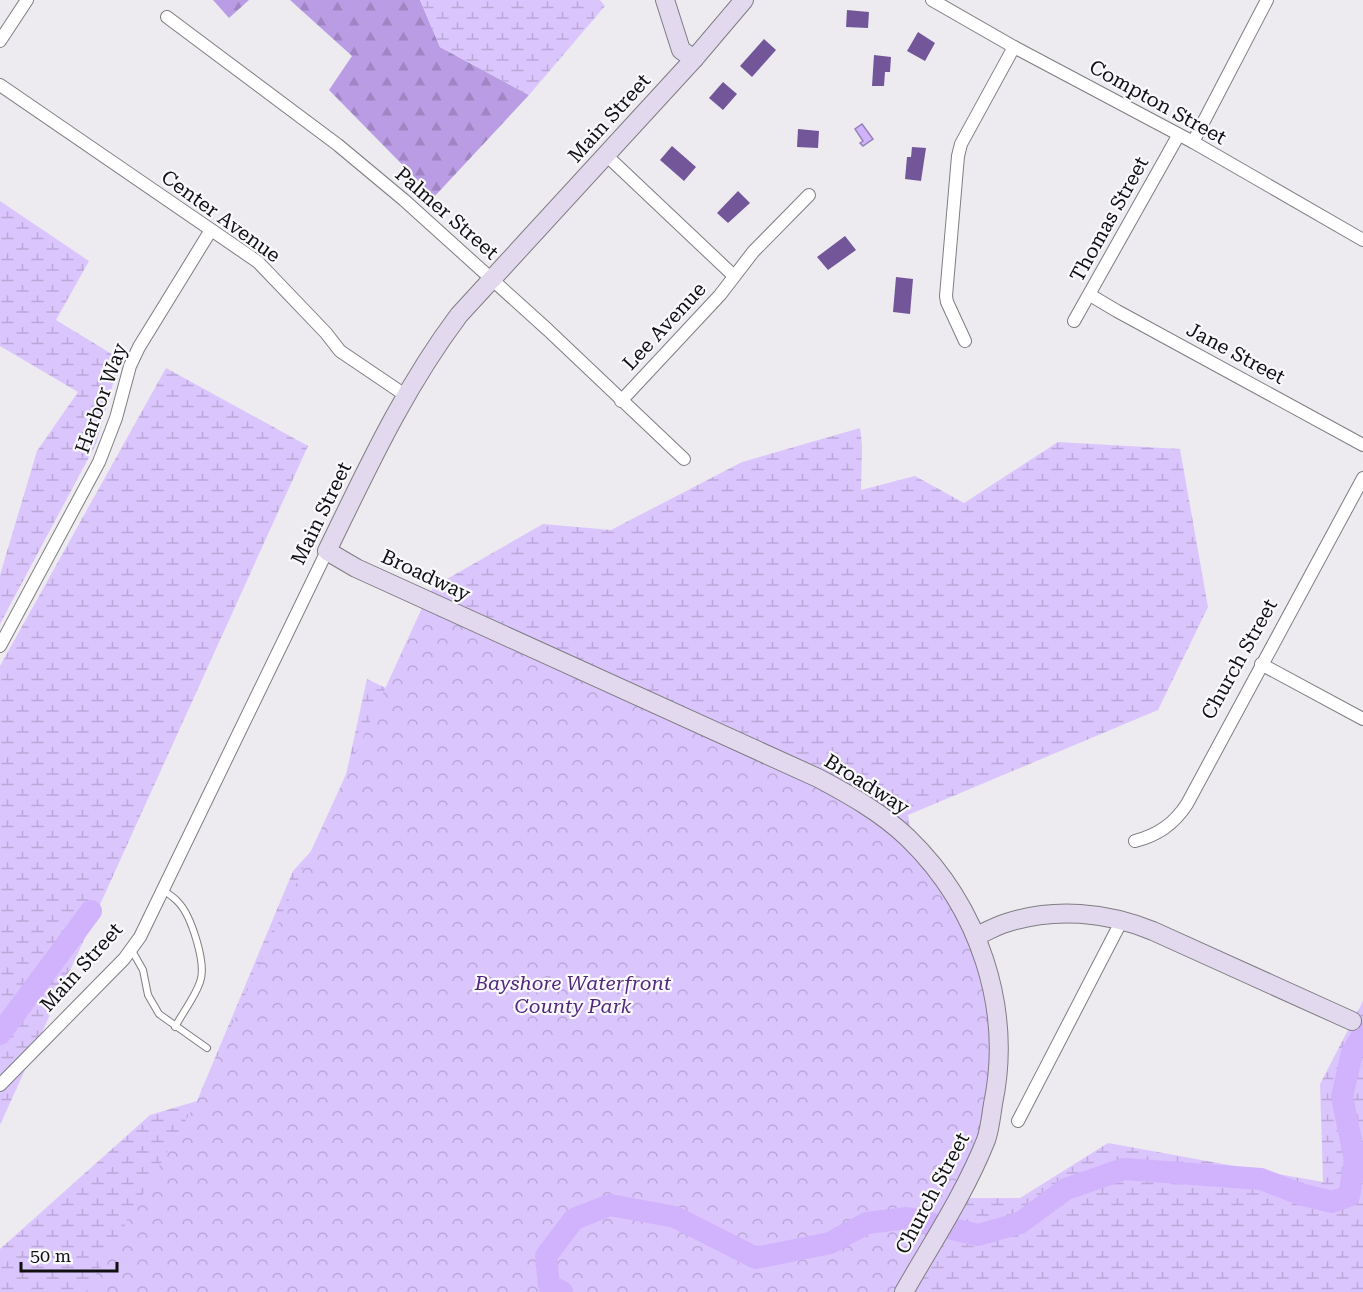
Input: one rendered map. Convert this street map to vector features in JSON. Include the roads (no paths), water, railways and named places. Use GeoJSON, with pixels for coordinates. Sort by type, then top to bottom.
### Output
{"type":"FeatureCollection","features":[{"type":"Feature","properties":{"kind":"street"},"geometry":{"type":"LineString","coordinates":[[0,40],[27,0]]}},
{"type":"Feature","properties":{"kind":"street"},"geometry":{"type":"LineString","coordinates":[[665,0],[681,50],[694,59]]}},
{"type":"Feature","properties":{"kind":"street","name":"Main Street"},"geometry":{"type":"LineString","coordinates":[[0,1085],[124,959],[140,937],[376,451],[405,395],[438,343],[459,315],[694,59],[744,0]]}},
{"type":"Feature","properties":{"kind":"street","name":"Compton Street"},"geometry":{"type":"LineString","coordinates":[[932,0],[1014,47],[1193,142],[1363,240]]}},
{"type":"Feature","properties":{"kind":"street"},"geometry":{"type":"LineString","coordinates":[[1193,142],[1267,0]]}},
{"type":"Feature","properties":{"kind":"street","name":"Palmer Street"},"geometry":{"type":"LineString","coordinates":[[167,17],[338,145],[404,200],[548,330],[684,459]]}},
{"type":"Feature","properties":{"kind":"street"},"geometry":{"type":"LineString","coordinates":[[965,341],[946,296],[958,156],[961,144],[1014,47]]}},
{"type":"Feature","properties":{"kind":"street","name":"Center Avenue"},"geometry":{"type":"LineString","coordinates":[[0,85],[266,268],[340,351],[405,395]]}},
{"type":"Feature","properties":{"kind":"street","name":"Thomas Street"},"geometry":{"type":"LineString","coordinates":[[1074,321],[1178,136]]}},
{"type":"Feature","properties":{"kind":"street"},"geometry":{"type":"LineString","coordinates":[[606,155],[734,276]]}},
{"type":"Feature","properties":{"kind":"street","name":"Lee Avenue"},"geometry":{"type":"LineString","coordinates":[[621,401],[720,295],[753,252],[808,195]]}},
{"type":"Feature","properties":{"kind":"street","name":"Harbor Way"},"geometry":{"type":"LineString","coordinates":[[0,646],[99,462],[116,418],[130,366],[139,347],[211,230]]}},
{"type":"Feature","properties":{"kind":"street","name":"Jane Street"},"geometry":{"type":"LineString","coordinates":[[1090,295],[1363,445]]}},
{"type":"Feature","properties":{"kind":"street","name":"Church Street"},"geometry":{"type":"LineString","coordinates":[[1136,841],[1169,826],[1181,813],[1363,478]]}},
{"type":"Feature","properties":{"kind":"street","name":"Broadway"},"geometry":{"type":"LineString","coordinates":[[327,551],[366,572],[818,778],[851,796],[881,815],[924,855],[956,897],[976,936]]}},
{"type":"Feature","properties":{"kind":"street"},"geometry":{"type":"LineString","coordinates":[[1261,664],[1363,719]]}},
{"type":"Feature","properties":{"kind":"street"},"geometry":{"type":"LineString","coordinates":[[976,936],[1005,923],[1033,916],[1083,914],[1122,920],[1153,931],[1352,1021]]}},
{"type":"Feature","properties":{"kind":"street"},"geometry":{"type":"LineString","coordinates":[[1018,1121],[1122,920]]}},
{"type":"Feature","properties":{"kind":"street","name":"Church Street"},"geometry":{"type":"LineString","coordinates":[[907,1287],[968,1179],[987,1138],[998,1080],[1000,1050],[991,982],[976,936]]}},
{"type":"Feature","properties":{"kind":"lane"},"geometry":{"type":"LineString","coordinates":[[164,890],[179,903],[186,915],[199,947],[202,965],[201,980],[175,1027]]}},
{"type":"Feature","properties":{"kind":"lane"},"geometry":{"type":"LineString","coordinates":[[130,949],[143,970],[148,995],[159,1014],[207,1048]]}},
{"type":"Feature","properties":{"kind":"waterway"},"geometry":{"type":"LineString","coordinates":[[0,1034],[91,911]]}},
{"type":"Feature","properties":{"kind":"waterway"},"geometry":{"type":"LineString","coordinates":[[562,1292],[549,1285],[546,1256],[574,1219],[610,1205],[675,1217],[756,1258],[830,1243],[867,1223],[907,1218],[978,1235],[1020,1223],[1066,1189],[1124,1169],[1261,1179],[1300,1194],[1332,1202],[1349,1196],[1355,1160],[1342,1097],[1352,1053],[1363,1034]]}},
{"type":"Feature","properties":{"kind":"park label","name":"Bayshore Waterfront County Park"},"geometry":{"type":"Point","coordinates":[573,994]}}]}
